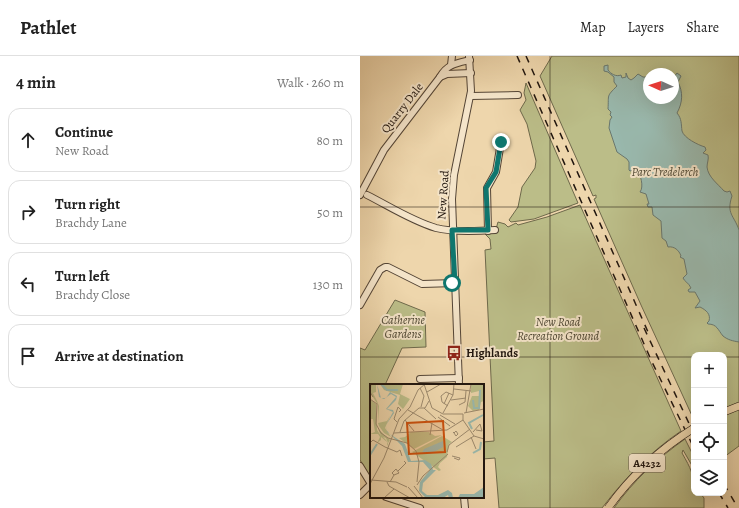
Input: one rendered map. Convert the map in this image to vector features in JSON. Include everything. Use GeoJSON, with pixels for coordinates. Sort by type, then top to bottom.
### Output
{"type":"FeatureCollection","features":[{"type":"Feature","properties":{"kind":"main road"},"geometry":{"type":"LineString","coordinates":[[727,411],[739,406]]}},
{"type":"Feature","properties":{"kind":"main road","name":"A4232"},"geometry":{"type":"LineString","coordinates":[[608,508],[625,486],[647,464],[668,445],[691,430]]}},
{"type":"Feature","properties":{"kind":"street"},"geometry":{"type":"LineString","coordinates":[[452,56],[451,65],[469,58]]}},
{"type":"Feature","properties":{"kind":"street","name":"New Road"},"geometry":{"type":"LineString","coordinates":[[459,382],[452,230],[453,184],[471,96],[471,73],[469,58]]}},
{"type":"Feature","properties":{"kind":"street","name":"Quarry Dale"},"geometry":{"type":"LineString","coordinates":[[363,195],[368,179],[384,150],[445,70],[451,65]]}},
{"type":"Feature","properties":{"kind":"street"},"geometry":{"type":"LineString","coordinates":[[440,77],[447,74],[471,73]]}},
{"type":"Feature","properties":{"kind":"street"},"geometry":{"type":"LineString","coordinates":[[471,96],[518,95]]}},
{"type":"Feature","properties":{"kind":"street"},"geometry":{"type":"LineString","coordinates":[[363,195],[425,224],[441,229],[491,230],[486,188],[496,172],[501,142]]}},
{"type":"Feature","properties":{"kind":"street"},"geometry":{"type":"LineString","coordinates":[[360,305],[380,270],[386,267],[424,284],[455,283]]}},
{"type":"Feature","properties":{"kind":"street"},"geometry":{"type":"LineString","coordinates":[[420,380],[459,382]]}},
{"type":"Feature","properties":{"kind":"street"},"geometry":{"type":"LineString","coordinates":[[360,466],[370,486],[360,495]]}},
{"type":"Feature","properties":{"kind":"street"},"geometry":{"type":"LineString","coordinates":[[389,498],[420,508]]}},
{"type":"Feature","properties":{"kind":"street"},"geometry":{"type":"LineString","coordinates":[[464,498],[465,508]]}},
{"type":"Feature","properties":{"kind":"green space","name":"Parc Tredelerch"},"geometry":{"type":"Polygon","coordinates":[[[552,56],[739,56],[739,446],[727,455],[727,352],[691,352],[691,413],[594,199],[596,198],[596,195],[593,196],[540,76],[552,56]]]}},
{"type":"Feature","properties":{"kind":"green space"},"geometry":{"type":"Polygon","coordinates":[[[526,83],[578,203],[534,219],[511,222],[509,220],[518,207],[522,187],[535,168],[536,161],[527,124],[520,110],[526,100],[524,93],[526,83]]]}},
{"type":"Feature","properties":{"kind":"green space","name":"New Road Recreation Ground"},"geometry":{"type":"Polygon","coordinates":[[[580,205],[681,431],[638,466],[602,508],[499,508],[495,458],[484,459],[484,442],[494,441],[485,250],[491,249],[490,239],[485,233],[496,229],[498,222],[505,224],[508,227],[516,223],[518,225],[547,217],[580,205]]]}},
{"type":"Feature","properties":{"kind":"green space","name":"Catherine Gardens"},"geometry":{"type":"Polygon","coordinates":[[[395,300],[425,312],[426,347],[402,348],[385,384],[370,384],[370,476],[360,460],[360,348],[365,350],[395,300]]]}},
{"type":"Feature","properties":{"kind":"green space"},"geometry":{"type":"Polygon","coordinates":[[[685,439],[691,451],[691,464],[683,450],[682,453],[691,472],[691,496],[702,496],[704,498],[704,508],[614,508],[629,488],[646,470],[685,439]]]}},
{"type":"Feature","properties":{"kind":"water"},"geometry":{"type":"Polygon","coordinates":[[[608,65],[608,70],[611,73],[619,76],[621,75],[622,78],[626,77],[626,73],[628,78],[631,80],[638,74],[643,77],[643,104],[679,104],[679,85],[681,90],[681,101],[677,113],[681,119],[683,134],[688,139],[705,147],[706,150],[703,153],[708,155],[707,167],[709,174],[724,191],[730,191],[732,196],[730,211],[739,230],[739,342],[723,336],[715,326],[707,323],[709,321],[709,314],[706,311],[700,307],[695,308],[700,301],[695,292],[689,292],[688,290],[691,288],[683,278],[687,274],[684,259],[680,257],[681,256],[678,250],[668,247],[666,241],[662,238],[661,221],[653,215],[652,207],[648,207],[647,204],[649,204],[646,194],[640,192],[642,184],[639,174],[636,169],[629,170],[629,162],[627,159],[617,152],[609,128],[612,117],[610,115],[611,112],[608,109],[609,96],[617,86],[614,82],[614,77],[608,72],[604,71],[604,66],[608,65]]]}},
{"type":"Feature","properties":{"kind":"railway"},"geometry":{"type":"LineString","coordinates":[[517,56],[652,362],[691,442]]}},
{"type":"Feature","properties":{"kind":"railway"},"geometry":{"type":"LineString","coordinates":[[526,56],[648,332]]}},
{"type":"Feature","properties":{"kind":"railway"},"geometry":{"type":"LineString","coordinates":[[644,328],[691,428]]}},
{"type":"Feature","properties":{"kind":"railway"},"geometry":{"type":"LineString","coordinates":[[727,489],[738,508]]}},
{"type":"Feature","properties":{"kind":"railway"},"geometry":{"type":"LineString","coordinates":[[721,496],[728,508]]}},
{"type":"Feature","properties":{"kind":"place","name":"Highlands"},"geometry":{"type":"Point","coordinates":[454,353]}},
{"type":"Feature","properties":{"kind":"route"},"geometry":{"type":"LineString","coordinates":[[452,283],[455,283],[452,230],[488,230],[486,188],[496,172],[501,142]]}}]}
